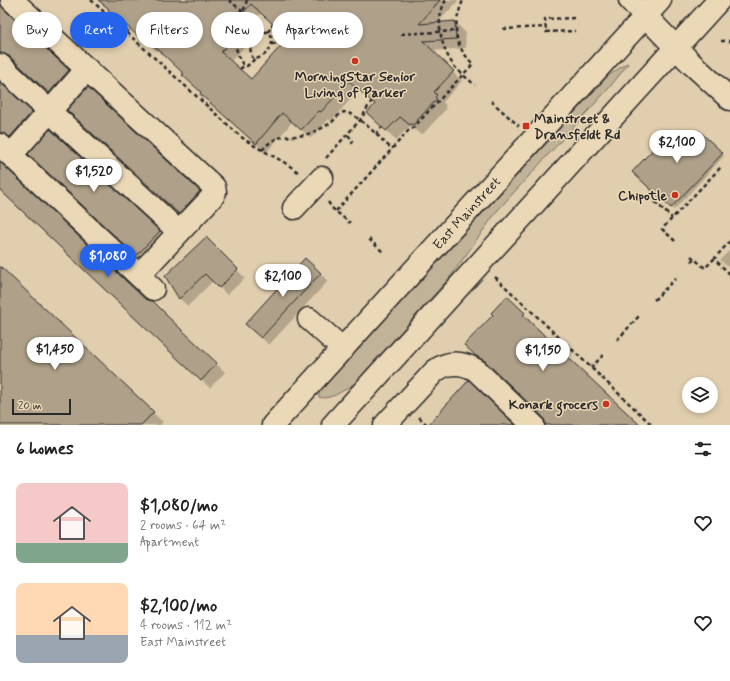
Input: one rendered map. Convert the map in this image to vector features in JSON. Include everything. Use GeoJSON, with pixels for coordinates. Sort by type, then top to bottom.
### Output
{"type":"FeatureCollection","features":[{"type":"Feature","properties":{"kind":"main road"},"geometry":{"type":"LineString","coordinates":[[12,0],[87,69],[214,187],[215,192],[213,196],[179,232],[146,282],[5,150],[49,112],[87,69]]}},
{"type":"Feature","properties":{"kind":"main road"},"geometry":{"type":"LineString","coordinates":[[630,0],[653,8],[676,48],[730,99]]}},
{"type":"Feature","properties":{"kind":"main road"},"geometry":{"type":"LineString","coordinates":[[333,425],[718,0]]}},
{"type":"Feature","properties":{"kind":"main road","name":"East Mainstreet"},"geometry":{"type":"LineString","coordinates":[[273,425],[653,8]]}},
{"type":"Feature","properties":{"kind":"main road"},"geometry":{"type":"LineString","coordinates":[[0,65],[179,232]]}},
{"type":"Feature","properties":{"kind":"main road"},"geometry":{"type":"LineString","coordinates":[[294,208],[318,178]]}},
{"type":"Feature","properties":{"kind":"main road"},"geometry":{"type":"LineString","coordinates":[[309,319],[343,348]]}},
{"type":"Feature","properties":{"kind":"main road"},"geometry":{"type":"LineString","coordinates":[[385,425],[435,371],[441,366],[454,363],[465,365],[476,370],[533,425]]}},
{"type":"Feature","properties":{"kind":"path"},"geometry":{"type":"LineString","coordinates":[[91,0],[104,12]]}},
{"type":"Feature","properties":{"kind":"path"},"geometry":{"type":"LineString","coordinates":[[229,0],[243,12],[247,0]]}},
{"type":"Feature","properties":{"kind":"path"},"geometry":{"type":"LineString","coordinates":[[446,0],[441,12],[440,32],[446,51],[451,61],[462,75],[475,85]]}},
{"type":"Feature","properties":{"kind":"path"},"geometry":{"type":"LineString","coordinates":[[336,211],[409,130],[412,129],[473,64],[458,43],[456,31],[456,20],[463,0]]}},
{"type":"Feature","properties":{"kind":"path"},"geometry":{"type":"LineString","coordinates":[[574,18],[545,19],[546,32],[575,31]]}},
{"type":"Feature","properties":{"kind":"path"},"geometry":{"type":"LineString","coordinates":[[264,33],[268,32],[272,26]]}},
{"type":"Feature","properties":{"kind":"path"},"geometry":{"type":"LineString","coordinates":[[503,29],[546,26]]}},
{"type":"Feature","properties":{"kind":"path"},"geometry":{"type":"LineString","coordinates":[[401,34],[456,31]]}},
{"type":"Feature","properties":{"kind":"path"},"geometry":{"type":"LineString","coordinates":[[268,32],[272,38]]}},
{"type":"Feature","properties":{"kind":"path"},"geometry":{"type":"LineString","coordinates":[[128,34],[249,143],[291,166],[318,178],[333,209],[350,223]]}},
{"type":"Feature","properties":{"kind":"path"},"geometry":{"type":"LineString","coordinates":[[721,41],[730,41]]}},
{"type":"Feature","properties":{"kind":"path"},"geometry":{"type":"LineString","coordinates":[[240,69],[266,53],[272,44]]}},
{"type":"Feature","properties":{"kind":"path"},"geometry":{"type":"LineString","coordinates":[[236,48],[239,58],[244,66]]}},
{"type":"Feature","properties":{"kind":"path"},"geometry":{"type":"LineString","coordinates":[[250,48],[255,59]]}},
{"type":"Feature","properties":{"kind":"path"},"geometry":{"type":"LineString","coordinates":[[318,178],[364,115],[365,110],[372,101]]}},
{"type":"Feature","properties":{"kind":"path"},"geometry":{"type":"LineString","coordinates":[[491,101],[523,130]]}},
{"type":"Feature","properties":{"kind":"path"},"geometry":{"type":"LineString","coordinates":[[262,150],[269,142],[280,137],[301,136],[320,129],[332,122],[344,112],[347,112],[360,120],[392,149]]}},
{"type":"Feature","properties":{"kind":"path"},"geometry":{"type":"LineString","coordinates":[[376,135],[382,127]]}},
{"type":"Feature","properties":{"kind":"path"},"geometry":{"type":"LineString","coordinates":[[348,135],[353,141],[351,145]]}},
{"type":"Feature","properties":{"kind":"path"},"geometry":{"type":"LineString","coordinates":[[675,241],[662,229],[721,167]]}},
{"type":"Feature","properties":{"kind":"path"},"geometry":{"type":"LineString","coordinates":[[650,197],[672,218]]}},
{"type":"Feature","properties":{"kind":"path"},"geometry":{"type":"LineString","coordinates":[[369,239],[384,253]]}},
{"type":"Feature","properties":{"kind":"path"},"geometry":{"type":"LineString","coordinates":[[691,256],[705,268],[730,241]]}},
{"type":"Feature","properties":{"kind":"path"},"geometry":{"type":"LineString","coordinates":[[691,262],[694,258]]}},
{"type":"Feature","properties":{"kind":"path"},"geometry":{"type":"LineString","coordinates":[[714,259],[730,274]]}},
{"type":"Feature","properties":{"kind":"path"},"geometry":{"type":"LineString","coordinates":[[492,274],[652,425]]}},
{"type":"Feature","properties":{"kind":"path"},"geometry":{"type":"LineString","coordinates":[[654,300],[676,278]]}},
{"type":"Feature","properties":{"kind":"path"},"geometry":{"type":"LineString","coordinates":[[617,340],[639,316]]}},
{"type":"Feature","properties":{"kind":"path"},"geometry":{"type":"LineString","coordinates":[[591,368],[604,354]]}},
{"type":"Feature","properties":{"kind":"shaded area"},"geometry":{"type":"Polygon","coordinates":[[[627,63],[628,64],[609,88],[497,211],[451,276],[355,383],[333,396],[323,398],[319,397],[319,392],[608,76],[627,63]]]}},
{"type":"Feature","properties":{"kind":"building","name":"MorningStar Senior Living of Parker"},"geometry":{"type":"Polygon","coordinates":[[[98,0],[440,0],[419,24],[455,21],[456,39],[423,41],[454,71],[434,92],[437,95],[435,97],[437,99],[413,125],[410,125],[400,117],[386,131],[367,113],[375,104],[349,81],[321,112],[319,111],[301,130],[282,113],[256,144],[200,94],[201,92],[182,75],[184,74],[156,48],[203,48],[203,12],[136,12],[136,34],[128,27],[128,12],[110,12],[108,10],[109,9],[98,0]]]}},
{"type":"Feature","properties":{"kind":"building"},"geometry":{"type":"Polygon","coordinates":[[[0,3],[12,17],[12,48],[46,48],[69,70],[49,93],[9,56],[0,53],[0,3]]]}},
{"type":"Feature","properties":{"kind":"building"},"geometry":{"type":"Polygon","coordinates":[[[0,82],[32,112],[10,137],[0,133],[0,82]]]}},
{"type":"Feature","properties":{"kind":"building"},"geometry":{"type":"Polygon","coordinates":[[[88,87],[200,191],[179,214],[67,110],[88,87]]]}},
{"type":"Feature","properties":{"kind":"building"},"geometry":{"type":"Polygon","coordinates":[[[50,129],[160,231],[136,256],[28,154],[50,129]]]}},
{"type":"Feature","properties":{"kind":"building"},"geometry":{"type":"Polygon","coordinates":[[[670,131],[699,131],[723,153],[671,208],[632,172],[670,131]]]}},
{"type":"Feature","properties":{"kind":"building"},"geometry":{"type":"Polygon","coordinates":[[[0,162],[144,298],[153,301],[217,363],[201,381],[0,190],[0,162]]]}},
{"type":"Feature","properties":{"kind":"building"},"geometry":{"type":"Polygon","coordinates":[[[206,237],[238,269],[219,288],[205,274],[179,299],[165,276],[206,237]]]}},
{"type":"Feature","properties":{"kind":"building"},"geometry":{"type":"Polygon","coordinates":[[[305,258],[321,273],[261,338],[245,324],[305,258]]]}},
{"type":"Feature","properties":{"kind":"building"},"geometry":{"type":"Polygon","coordinates":[[[0,266],[154,412],[141,425],[0,425],[0,266]]]}},
{"type":"Feature","properties":{"kind":"building"},"geometry":{"type":"Polygon","coordinates":[[[507,296],[525,313],[523,315],[640,425],[545,425],[545,421],[542,416],[485,361],[476,356],[464,345],[493,315],[491,313],[507,296]]]}},
{"type":"Feature","properties":{"kind":"building"},"geometry":{"type":"Polygon","coordinates":[[[469,380],[515,425],[428,425],[469,380]]]}},
{"type":"Feature","properties":{"kind":"place","name":"MorningStar Senior Living of Parker"},"geometry":{"type":"Point","coordinates":[355,61]}},
{"type":"Feature","properties":{"kind":"place","name":"Mainstreet & Dransfeldt Rd"},"geometry":{"type":"Point","coordinates":[526,126]}},
{"type":"Feature","properties":{"kind":"place","name":"Chipotle"},"geometry":{"type":"Point","coordinates":[675,195]}},
{"type":"Feature","properties":{"kind":"place","name":"Konark grocers"},"geometry":{"type":"Point","coordinates":[606,404]}}]}
